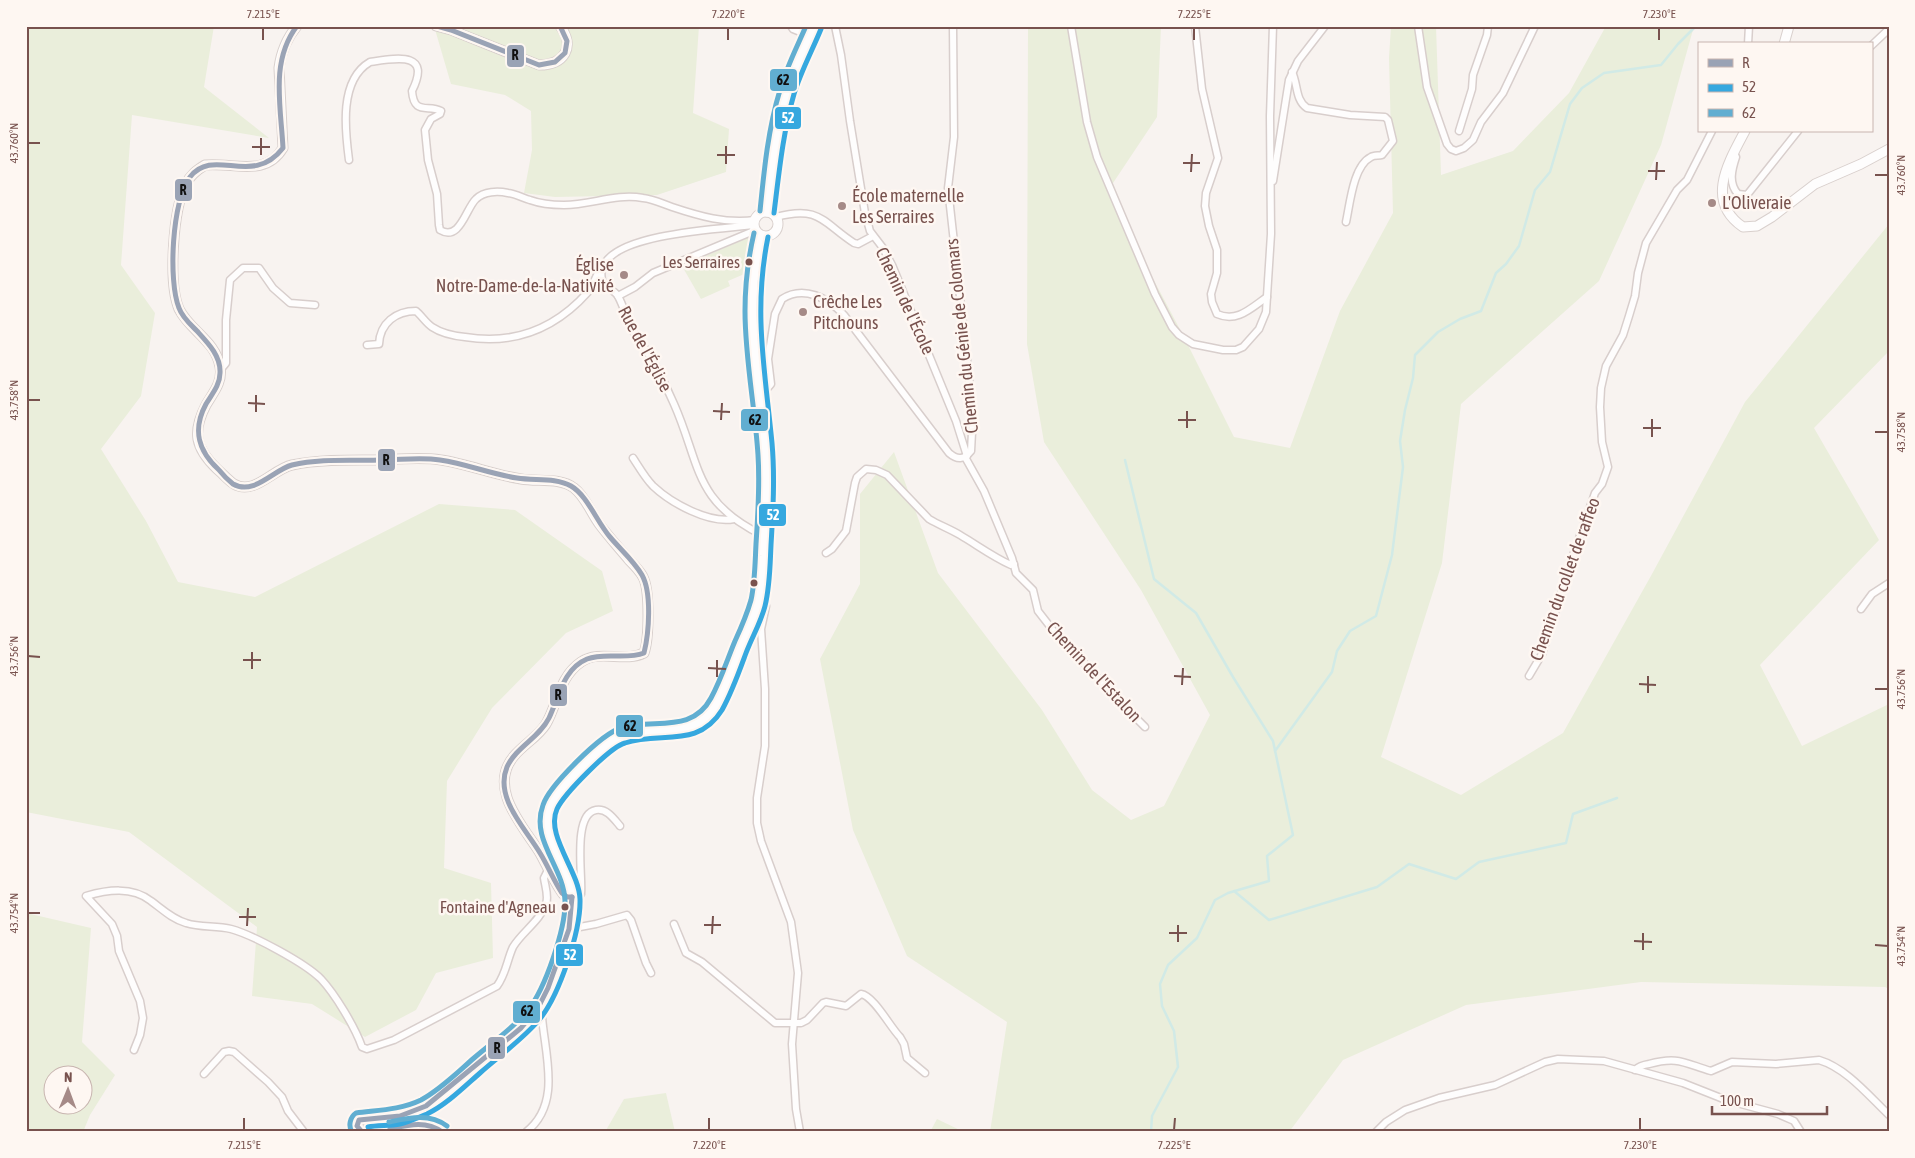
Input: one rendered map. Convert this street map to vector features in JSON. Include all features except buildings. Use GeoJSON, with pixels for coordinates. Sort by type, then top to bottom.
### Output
{"type":"FeatureCollection","features":[{"type":"Feature","properties":{"kind":"street"},"geometry":{"type":"LineString","coordinates":[[297,26],[288,39],[281,56],[279,68],[283,148],[278,157],[262,166],[205,165],[186,183],[177,214],[173,250],[178,303],[184,316],[212,345],[221,369],[219,383],[206,405],[199,423],[198,443],[205,457],[234,484],[250,486],[257,484],[280,469],[305,463],[424,459],[441,460],[522,480],[568,484],[576,489],[600,525],[643,576],[647,594],[647,638],[644,653],[630,658],[604,656],[581,662],[561,685],[543,727],[520,749],[507,767],[504,788],[512,811],[549,868],[562,892],[572,900]]}},
{"type":"Feature","properties":{"kind":"street"},"geometry":{"type":"LineString","coordinates":[[436,26],[451,30],[539,65],[549,65],[558,62],[564,55],[567,39],[560,26]]}},
{"type":"Feature","properties":{"kind":"street"},"geometry":{"type":"LineString","coordinates":[[791,26],[793,29],[810,36]]}},
{"type":"Feature","properties":{"kind":"street"},"geometry":{"type":"LineString","coordinates":[[767,212],[779,133],[788,90],[797,63],[814,26]]}},
{"type":"Feature","properties":{"kind":"street","name":"Chemin de l'École"},"geometry":{"type":"LineString","coordinates":[[835,26],[865,213],[870,231],[883,248],[892,265],[924,340],[956,421],[966,457]]}},
{"type":"Feature","properties":{"kind":"street","name":"Chemin du Génie de Colomars"},"geometry":{"type":"LineString","coordinates":[[758,391],[765,391],[771,384],[768,359],[775,314],[782,299],[788,295],[798,293],[815,295],[828,300],[844,315],[949,453],[957,458],[966,457],[972,446],[973,414],[948,188],[954,137],[953,26]]}},
{"type":"Feature","properties":{"kind":"street"},"geometry":{"type":"LineString","coordinates":[[1072,26],[1087,122],[1097,157],[1155,294],[1172,327],[1179,335],[1193,344],[1223,350],[1236,350],[1243,346],[1259,329],[1266,312],[1271,234],[1273,26]]}},
{"type":"Feature","properties":{"kind":"street"},"geometry":{"type":"LineString","coordinates":[[1195,26],[1202,89],[1218,158],[1206,193],[1206,215],[1217,250],[1217,273],[1211,294],[1212,302],[1217,314],[1230,318],[1238,317],[1267,297]]}},
{"type":"Feature","properties":{"kind":"street"},"geometry":{"type":"LineString","coordinates":[[1270,184],[1274,181],[1288,80],[1298,62],[1325,26]]}},
{"type":"Feature","properties":{"kind":"street"},"geometry":{"type":"LineString","coordinates":[[1418,26],[1427,87],[1447,144],[1456,151],[1464,148],[1473,140],[1481,122],[1503,93],[1535,26]]}},
{"type":"Feature","properties":{"kind":"street"},"geometry":{"type":"LineString","coordinates":[[1459,130],[1472,89],[1473,74],[1487,35],[1488,26]]}},
{"type":"Feature","properties":{"kind":"street"},"geometry":{"type":"LineString","coordinates":[[1748,42],[1749,26]]}},
{"type":"Feature","properties":{"kind":"street"},"geometry":{"type":"LineString","coordinates":[[1785,42],[1789,26]]}},
{"type":"Feature","properties":{"kind":"street"},"geometry":{"type":"LineString","coordinates":[[1872,45],[1889,29]]}},
{"type":"Feature","properties":{"kind":"street"},"geometry":{"type":"LineString","coordinates":[[349,160],[346,121],[350,88],[357,75],[370,62],[406,59],[416,65],[419,78],[412,91],[416,104],[422,109],[437,108],[441,111],[440,114],[428,123],[425,130],[428,160],[437,194],[440,230],[447,233],[461,226],[472,203],[477,198],[488,193],[501,192],[511,193],[533,201],[565,205],[619,197],[645,198],[707,218],[756,228],[768,236],[776,231],[778,225],[776,217]]}},
{"type":"Feature","properties":{"kind":"street"},"geometry":{"type":"LineString","coordinates":[[1292,72],[1299,98],[1307,108],[1350,115],[1385,117],[1388,120],[1393,141],[1382,155],[1371,156],[1361,165],[1355,178],[1346,222]]}},
{"type":"Feature","properties":{"kind":"street","name":"Chemin du collet de raffeo"},"geometry":{"type":"LineString","coordinates":[[1529,676],[1542,654],[1576,546],[1595,493],[1602,484],[1608,467],[1602,442],[1601,388],[1606,366],[1623,335],[1646,243],[1677,190],[1687,180],[1711,132]]}},
{"type":"Feature","properties":{"kind":"street"},"geometry":{"type":"LineString","coordinates":[[1744,132],[1724,172],[1722,196],[1726,208],[1734,220],[1743,227],[1757,226],[1816,184],[1889,149]]}},
{"type":"Feature","properties":{"kind":"street"},"geometry":{"type":"LineString","coordinates":[[1734,152],[1736,157],[1732,172],[1732,185],[1738,194],[1746,195],[1797,132]]}},
{"type":"Feature","properties":{"kind":"street"},"geometry":{"type":"LineString","coordinates":[[362,1132],[356,1126],[359,1120],[400,1116],[419,1109],[437,1098],[521,1028],[538,1008],[545,996],[569,929],[572,900],[569,881],[549,830],[548,813],[552,802],[600,750],[614,740],[626,734],[671,731],[685,728],[709,716],[716,706],[729,677],[759,600],[764,536],[765,457],[751,314],[758,215],[767,212],[776,217],[794,214],[817,216],[858,244],[873,236]]}},
{"type":"Feature","properties":{"kind":"street"},"geometry":{"type":"LineString","coordinates":[[367,345],[379,344],[383,328],[391,318],[398,313],[406,311],[416,311],[432,327],[455,336],[512,339],[524,336],[565,314],[590,290],[597,273],[609,258],[626,247],[656,238],[688,232],[756,228]]}},
{"type":"Feature","properties":{"kind":"street"},"geometry":{"type":"LineString","coordinates":[[618,296],[635,287],[653,273],[756,228]]}},
{"type":"Feature","properties":{"kind":"street","name":"Rue de l'Église"},"geometry":{"type":"LineString","coordinates":[[603,266],[600,274],[603,285],[618,296],[628,321],[654,363],[673,402],[702,481],[709,493],[734,519],[764,536]]}},
{"type":"Feature","properties":{"kind":"street"},"geometry":{"type":"LineString","coordinates":[[221,369],[226,363],[226,320],[230,280],[243,268],[259,268],[273,288],[290,303],[315,305]]}},
{"type":"Feature","properties":{"kind":"street","name":"Chemin de l'Estalon"},"geometry":{"type":"LineString","coordinates":[[966,457],[984,491],[1016,573],[1033,590],[1038,611],[1059,638],[1086,665],[1118,703],[1145,727]]}},
{"type":"Feature","properties":{"kind":"street"},"geometry":{"type":"LineString","coordinates":[[633,458],[653,486],[676,502],[714,519],[734,519]]}},
{"type":"Feature","properties":{"kind":"street"},"geometry":{"type":"LineString","coordinates":[[826,553],[832,549],[846,531],[855,483],[857,477],[866,469],[876,470],[888,475],[934,523],[961,536],[1001,560],[1011,565],[1014,564]]}},
{"type":"Feature","properties":{"kind":"street"},"geometry":{"type":"LineString","coordinates":[[1861,609],[1872,594],[1889,583]]}},
{"type":"Feature","properties":{"kind":"street"},"geometry":{"type":"LineString","coordinates":[[759,600],[764,602],[766,608],[760,629],[765,689],[765,746],[756,806],[757,823],[761,841],[791,922],[798,973],[793,1022],[793,1055],[800,1132]]}},
{"type":"Feature","properties":{"kind":"street"},"geometry":{"type":"LineString","coordinates":[[572,900],[581,894],[580,834],[589,814],[596,810],[604,811],[612,816],[620,826]]}},
{"type":"Feature","properties":{"kind":"street"},"geometry":{"type":"LineString","coordinates":[[134,1050],[140,1035],[143,1018],[140,1001],[119,951],[117,936],[112,924],[86,896],[102,891],[132,892],[149,899],[172,917],[185,923],[231,929],[268,945],[319,977],[332,991],[359,1037],[362,1047],[367,1049],[394,1040],[497,986],[502,979],[513,948],[543,910],[547,895],[544,878],[549,868]]}},
{"type":"Feature","properties":{"kind":"street"},"geometry":{"type":"LineString","coordinates":[[569,929],[627,915],[641,943],[646,963],[652,973]]}},
{"type":"Feature","properties":{"kind":"street"},"geometry":{"type":"LineString","coordinates":[[674,924],[686,954],[709,968],[775,1022],[801,1023],[807,1020],[822,1003],[846,1006],[861,994],[864,994],[871,1000],[900,1038],[904,1044],[907,1058],[925,1074]]}},
{"type":"Feature","properties":{"kind":"street"},"geometry":{"type":"LineString","coordinates":[[526,1132],[539,1119],[549,1089],[542,1017],[538,1008]]}},
{"type":"Feature","properties":{"kind":"street"},"geometry":{"type":"LineString","coordinates":[[204,1074],[224,1052],[229,1050],[234,1052],[251,1065],[282,1097],[288,1111],[304,1132]]}},
{"type":"Feature","properties":{"kind":"street"},"geometry":{"type":"LineString","coordinates":[[1376,1132],[1386,1122],[1405,1110],[1439,1098],[1495,1085],[1545,1062],[1558,1059],[1604,1061],[1683,1084],[1744,1105],[1778,1114],[1794,1121],[1801,1132]]}},
{"type":"Feature","properties":{"kind":"street"},"geometry":{"type":"LineString","coordinates":[[1635,1070],[1640,1066],[1667,1059],[1683,1061],[1710,1071],[1732,1062],[1776,1064],[1819,1060],[1831,1065],[1853,1081],[1889,1115]]}},
{"type":"Feature","properties":{"kind":"street"},"geometry":{"type":"LineString","coordinates":[[372,1132],[424,1125],[435,1127],[442,1132]]}},
{"type":"Feature","properties":{"kind":"green space"},"geometry":{"type":"Polygon","coordinates":[[[26,26],[214,26],[204,87],[269,138],[132,115],[121,265],[155,313],[141,396],[101,449],[146,521],[178,582],[255,597],[439,504],[515,510],[602,571],[613,611],[566,633],[492,708],[447,781],[444,868],[491,883],[493,958],[436,973],[416,1010],[365,1037],[312,1004],[252,996],[257,927],[129,832],[26,812],[26,26]]]}},
{"type":"Feature","properties":{"kind":"green space"},"geometry":{"type":"Polygon","coordinates":[[[434,26],[699,26],[693,113],[729,129],[726,172],[657,195],[555,197],[524,193],[532,150],[531,111],[505,95],[451,84],[434,26]]]}},
{"type":"Feature","properties":{"kind":"green space"},"geometry":{"type":"Polygon","coordinates":[[[1028,26],[1161,26],[1157,117],[1107,192],[1184,337],[1234,437],[1290,448],[1340,311],[1393,213],[1389,58],[1391,26],[1436,26],[1441,175],[1513,151],[1569,93],[1606,26],[1694,26],[1661,145],[1599,281],[1461,404],[1442,563],[1381,757],[1461,795],[1563,733],[1745,402],[1889,224],[1889,351],[1814,428],[1879,540],[1760,665],[1802,746],[1889,704],[1889,989],[1885,987],[1641,982],[1466,1005],[1343,1060],[1289,1132],[990,1132],[1007,1022],[907,956],[853,830],[820,659],[860,584],[860,494],[894,452],[938,573],[1042,710],[1092,790],[1131,820],[1164,806],[1210,715],[1141,590],[1044,442],[1027,344],[1028,26]]]}},
{"type":"Feature","properties":{"kind":"green space"},"geometry":{"type":"Polygon","coordinates":[[[752,236],[754,237],[749,272],[728,281],[730,286],[701,299],[682,266],[752,236]]]}},
{"type":"Feature","properties":{"kind":"green space"},"geometry":{"type":"Polygon","coordinates":[[[26,913],[91,928],[82,1042],[115,1075],[92,1112],[92,1066],[42,1066],[42,1116],[90,1116],[83,1132],[26,1132],[26,913]]]}},
{"type":"Feature","properties":{"kind":"green space"},"geometry":{"type":"Polygon","coordinates":[[[666,1093],[675,1132],[605,1132],[624,1099],[666,1093]]]}},
{"type":"Feature","properties":{"kind":"green space"},"geometry":{"type":"Polygon","coordinates":[[[937,1119],[964,1132],[930,1132],[937,1119]]]}},
{"type":"Feature","properties":{"kind":"waterway"},"geometry":{"type":"LineString","coordinates":[[1275,751],[1332,672],[1337,651],[1350,631],[1376,616],[1392,555],[1403,467],[1400,441],[1413,378],[1415,355],[1438,332],[1460,319],[1481,311],[1496,273],[1506,264],[1519,246],[1535,190],[1550,172],[1570,104],[1582,88],[1604,73],[1661,65],[1696,26]]}},
{"type":"Feature","properties":{"kind":"waterway"},"geometry":{"type":"LineString","coordinates":[[1125,460],[1154,579],[1196,613],[1273,741],[1293,835],[1267,856],[1269,881],[1228,893],[1215,900],[1197,938],[1168,965],[1160,984],[1162,1006],[1174,1031],[1178,1067],[1152,1116],[1151,1132]]}},
{"type":"Feature","properties":{"kind":"waterway"},"geometry":{"type":"LineString","coordinates":[[1234,891],[1269,920],[1377,887],[1409,864],[1456,879],[1479,862],[1566,843],[1573,814],[1617,798]]}},
{"type":"Feature","properties":{"kind":"transit line","name":"R"},"geometry":{"type":"LineString","coordinates":[[297,26],[283,54],[280,69],[279,101],[283,148],[271,159],[259,165],[246,167],[210,165],[200,168],[190,177],[179,203],[173,261],[176,296],[182,314],[209,345],[216,355],[220,367],[220,377],[206,404],[199,423],[199,440],[212,463],[233,484],[241,487],[256,485],[285,468],[303,463],[425,459],[450,462],[517,478],[558,481],[577,490],[587,502],[605,531],[642,575],[647,592],[649,613],[644,653],[630,656],[594,657],[587,659],[572,669],[563,684],[545,725],[511,760],[504,779],[508,802],[513,813],[540,853],[562,893],[567,897],[572,897]]}},
{"type":"Feature","properties":{"kind":"transit line","name":"R"},"geometry":{"type":"LineString","coordinates":[[437,26],[539,65],[555,62],[565,53],[567,41],[560,26]]}},
{"type":"Feature","properties":{"kind":"transit line","name":"62"},"geometry":{"type":"LineString","coordinates":[[760,211],[772,120],[785,74],[806,26]]}},
{"type":"Feature","properties":{"kind":"transit line","name":"52"},"geometry":{"type":"LineString","coordinates":[[774,213],[790,108],[800,77],[821,29]]}},
{"type":"Feature","properties":{"kind":"transit line","name":"62"},"geometry":{"type":"LineString","coordinates":[[352,1132],[350,1122],[356,1113],[405,1106],[421,1100],[435,1091],[502,1036],[528,1010],[535,1000],[553,958],[564,913],[563,889],[544,842],[540,818],[547,796],[555,786],[589,750],[612,732],[634,725],[683,721],[703,709],[718,684],[748,610],[754,579],[759,466],[745,311],[747,272],[754,233]]}},
{"type":"Feature","properties":{"kind":"transit line","name":"52"},"geometry":{"type":"LineString","coordinates":[[368,1127],[400,1124],[427,1114],[441,1106],[518,1041],[539,1020],[547,1009],[561,980],[573,945],[579,912],[580,899],[578,888],[555,830],[557,809],[561,802],[588,772],[618,746],[652,738],[678,737],[702,730],[722,710],[729,696],[759,624],[767,598],[770,576],[773,468],[761,315],[761,290],[768,237]]}},
{"type":"Feature","properties":{"kind":"transit line","name":"R"},"geometry":{"type":"LineString","coordinates":[[362,1132],[357,1126],[359,1120],[400,1116],[426,1106],[521,1028],[538,1008],[548,988],[569,929],[572,897]]}},
{"type":"Feature","properties":{"kind":"transit line","name":"62"},"geometry":{"type":"LineString","coordinates":[[389,1122],[411,1118],[426,1118],[433,1119],[447,1126]]}},
{"type":"Feature","properties":{"kind":"transit line","name":"R"},"geometry":{"type":"LineString","coordinates":[[390,1129],[410,1125],[423,1125],[436,1128],[442,1132]]}},
{"type":"Feature","properties":{"kind":"place","name":"L'Oliveraie"},"geometry":{"type":"Point","coordinates":[1712,203]}},
{"type":"Feature","properties":{"kind":"place","name":"École maternelle Les Serraires"},"geometry":{"type":"Point","coordinates":[842,206]}},
{"type":"Feature","properties":{"kind":"place","name":"Les Serraires"},"geometry":{"type":"Point","coordinates":[749,262]}},
{"type":"Feature","properties":{"kind":"place","name":"Église Notre-Dame-de-la-Nativité"},"geometry":{"type":"Point","coordinates":[624,275]}},
{"type":"Feature","properties":{"kind":"place","name":"Crêche Les Pitchouns"},"geometry":{"type":"Point","coordinates":[803,312]}},
{"type":"Feature","properties":{"kind":"place","name":"Fontaine d'Agneau"},"geometry":{"type":"Point","coordinates":[565,907]}}]}
